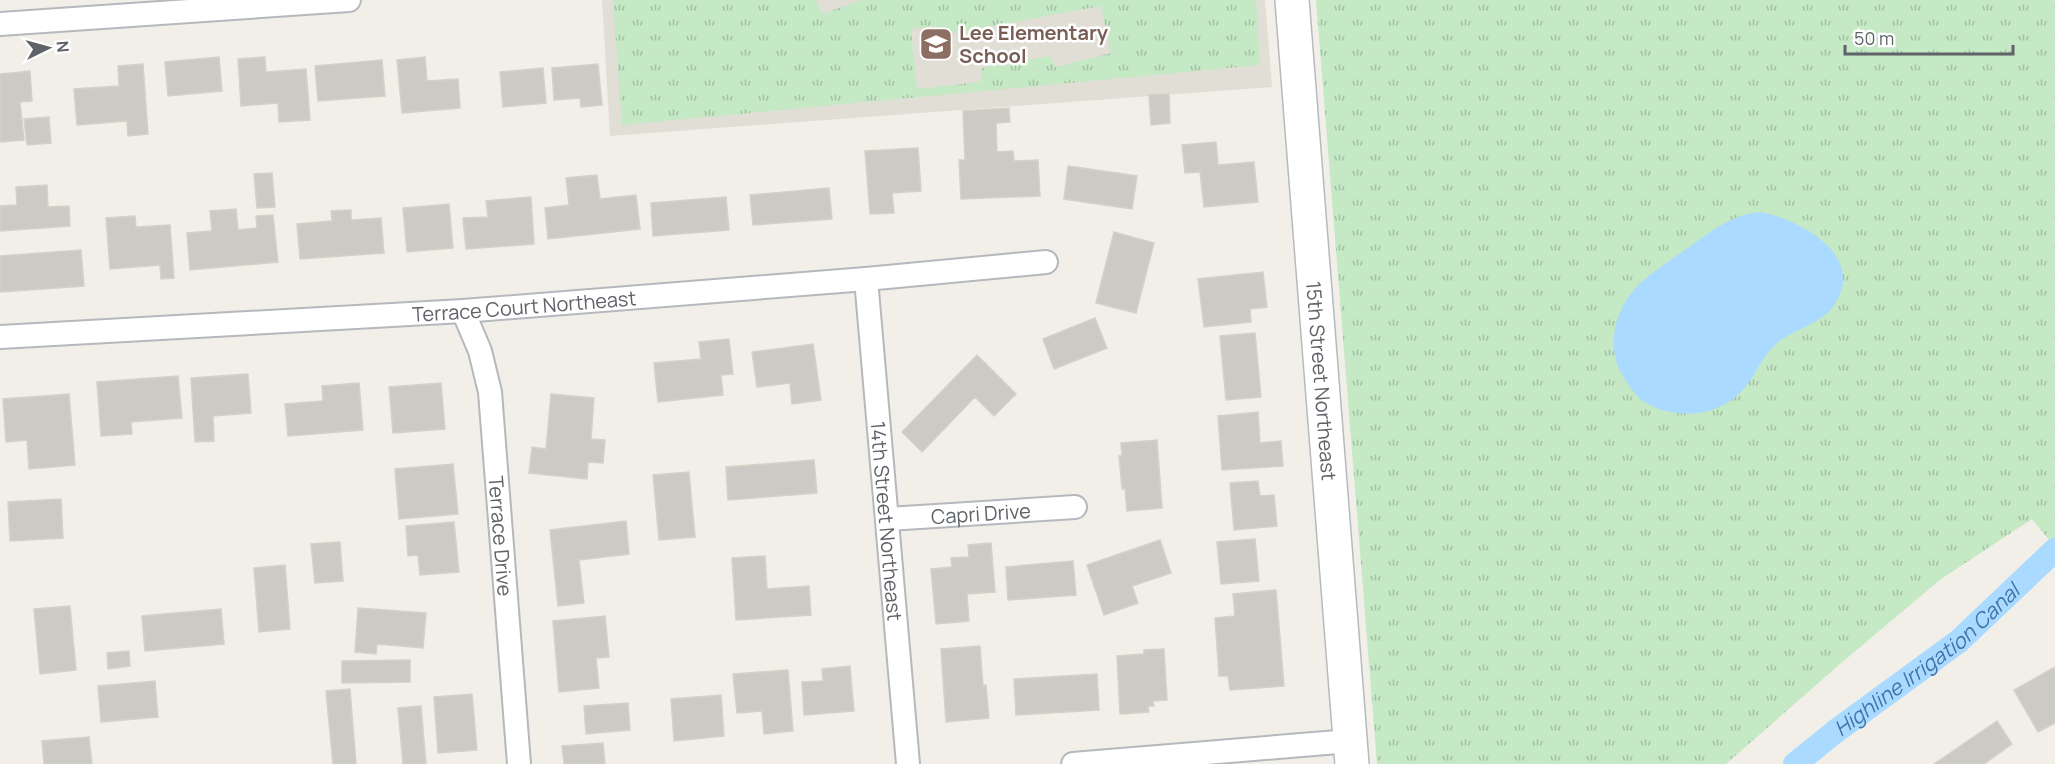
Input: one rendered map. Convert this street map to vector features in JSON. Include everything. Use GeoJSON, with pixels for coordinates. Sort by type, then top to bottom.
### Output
{"type":"FeatureCollection","features":[{"type":"Feature","properties":{"kind":"street"},"geometry":{"type":"LineString","coordinates":[[0,24],[349,0]]}},
{"type":"Feature","properties":{"kind":"street","name":"15th Street Northeast"},"geometry":{"type":"LineString","coordinates":[[1292,0],[1351,753]]}},
{"type":"Feature","properties":{"kind":"street","name":"Terrace Court Northeast"},"geometry":{"type":"LineString","coordinates":[[0,337],[463,310],[866,279],[1046,262]]}},
{"type":"Feature","properties":{"kind":"street","name":"14th Street Northeast"},"geometry":{"type":"LineString","coordinates":[[866,279],[908,764]]}},
{"type":"Feature","properties":{"kind":"street","name":"Terrace Drive"},"geometry":{"type":"LineString","coordinates":[[463,310],[480,351],[490,392],[519,764]]}},
{"type":"Feature","properties":{"kind":"street","name":"Capri Drive"},"geometry":{"type":"LineString","coordinates":[[888,519],[1075,507]]}},
{"type":"Feature","properties":{"kind":"street"},"geometry":{"type":"LineString","coordinates":[[1073,764],[1351,753]]}},
{"type":"Feature","properties":{"kind":"shaded area","name":"Lee Elementary School"},"geometry":{"type":"Polygon","coordinates":[[[602,0],[1265,0],[1272,87],[610,136],[602,0]]]}},
{"type":"Feature","properties":{"kind":"green space","name":"Lee Elementary School"},"geometry":{"type":"Polygon","coordinates":[[[613,0],[816,0],[822,14],[862,0],[1256,0],[1260,65],[622,125],[613,0]],[[1101,6],[955,33],[934,26],[911,29],[917,89],[980,82],[982,68],[1050,56],[1055,67],[1111,53],[1101,6]]]}},
{"type":"Feature","properties":{"kind":"green space"},"geometry":{"type":"Polygon","coordinates":[[[1316,0],[2055,0],[2055,547],[2032,519],[1941,579],[1726,764],[1377,764],[1316,0]]]}},
{"type":"Feature","properties":{"kind":"water"},"geometry":{"type":"Polygon","coordinates":[[[1760,212],[1794,223],[1811,232],[1837,257],[1843,273],[1841,290],[1832,308],[1819,319],[1775,345],[1746,386],[1726,404],[1701,413],[1687,414],[1674,413],[1644,402],[1634,393],[1624,378],[1615,356],[1614,333],[1621,310],[1627,300],[1640,283],[1716,228],[1740,216],[1760,212]]]}},
{"type":"Feature","properties":{"kind":"building"},"geometry":{"type":"Polygon","coordinates":[[[219,57],[222,91],[168,96],[165,62],[219,57]]]}},
{"type":"Feature","properties":{"kind":"building"},"geometry":{"type":"Polygon","coordinates":[[[265,57],[266,72],[306,69],[310,120],[279,122],[278,103],[241,106],[238,59],[265,57]]]}},
{"type":"Feature","properties":{"kind":"building"},"geometry":{"type":"Polygon","coordinates":[[[425,57],[427,81],[458,79],[460,108],[402,113],[397,60],[425,57]]]}},
{"type":"Feature","properties":{"kind":"building"},"geometry":{"type":"Polygon","coordinates":[[[382,60],[385,96],[318,101],[315,66],[382,60]]]}},
{"type":"Feature","properties":{"kind":"building"},"geometry":{"type":"Polygon","coordinates":[[[143,64],[148,134],[128,136],[127,121],[77,125],[74,89],[119,86],[118,66],[143,64]]]}},
{"type":"Feature","properties":{"kind":"building"},"geometry":{"type":"Polygon","coordinates":[[[598,64],[602,105],[581,107],[580,98],[554,100],[552,68],[598,64]]]}},
{"type":"Feature","properties":{"kind":"building"},"geometry":{"type":"Polygon","coordinates":[[[543,68],[546,103],[503,107],[500,72],[543,68]]]}},
{"type":"Feature","properties":{"kind":"building"},"geometry":{"type":"Polygon","coordinates":[[[30,71],[32,101],[20,102],[24,140],[0,142],[0,74],[30,71]]]}},
{"type":"Feature","properties":{"kind":"building"},"geometry":{"type":"Polygon","coordinates":[[[1169,94],[1170,123],[1151,125],[1149,95],[1169,94]]]}},
{"type":"Feature","properties":{"kind":"building"},"geometry":{"type":"Polygon","coordinates":[[[1009,108],[1010,122],[996,123],[997,152],[1013,151],[1014,161],[1038,160],[1040,196],[961,199],[959,160],[965,160],[963,111],[1009,108]]]}},
{"type":"Feature","properties":{"kind":"building"},"geometry":{"type":"Polygon","coordinates":[[[49,117],[51,143],[27,145],[24,119],[49,117]]]}},
{"type":"Feature","properties":{"kind":"building"},"geometry":{"type":"Polygon","coordinates":[[[1216,142],[1218,165],[1254,162],[1258,202],[1204,207],[1200,172],[1185,173],[1182,145],[1216,142]]]}},
{"type":"Feature","properties":{"kind":"building"},"geometry":{"type":"Polygon","coordinates":[[[918,148],[921,191],[892,193],[894,213],[870,214],[865,151],[918,148]]]}},
{"type":"Feature","properties":{"kind":"building"},"geometry":{"type":"Polygon","coordinates":[[[1068,166],[1137,176],[1132,209],[1064,199],[1068,166]]]}},
{"type":"Feature","properties":{"kind":"building"},"geometry":{"type":"Polygon","coordinates":[[[272,173],[275,207],[257,208],[254,174],[272,173]]]}},
{"type":"Feature","properties":{"kind":"building"},"geometry":{"type":"Polygon","coordinates":[[[597,175],[600,199],[636,195],[640,229],[548,239],[545,208],[569,205],[566,178],[597,175]]]}},
{"type":"Feature","properties":{"kind":"building"},"geometry":{"type":"Polygon","coordinates":[[[47,185],[48,207],[69,206],[70,226],[0,231],[0,206],[17,205],[16,187],[47,185]]]}},
{"type":"Feature","properties":{"kind":"building"},"geometry":{"type":"Polygon","coordinates":[[[829,188],[832,219],[753,225],[750,195],[829,188]]]}},
{"type":"Feature","properties":{"kind":"building"},"geometry":{"type":"Polygon","coordinates":[[[531,197],[534,244],[466,249],[463,218],[488,217],[486,201],[531,197]]]}},
{"type":"Feature","properties":{"kind":"building"},"geometry":{"type":"Polygon","coordinates":[[[726,197],[729,230],[653,236],[651,203],[726,197]]]}},
{"type":"Feature","properties":{"kind":"building"},"geometry":{"type":"Polygon","coordinates":[[[449,204],[453,248],[407,252],[403,208],[449,204]]]}},
{"type":"Feature","properties":{"kind":"building"},"geometry":{"type":"Polygon","coordinates":[[[236,209],[238,230],[257,228],[256,216],[273,215],[278,262],[190,270],[187,233],[212,231],[210,211],[236,209]]]}},
{"type":"Feature","properties":{"kind":"building"},"geometry":{"type":"Polygon","coordinates":[[[351,210],[351,220],[381,218],[384,253],[300,259],[297,224],[332,221],[331,211],[351,210]]]}},
{"type":"Feature","properties":{"kind":"building"},"geometry":{"type":"Polygon","coordinates":[[[135,216],[136,227],[170,225],[174,278],[161,279],[160,265],[110,269],[106,218],[135,216]]]}},
{"type":"Feature","properties":{"kind":"building"},"geometry":{"type":"Polygon","coordinates":[[[1114,232],[1154,243],[1136,313],[1096,303],[1114,232]]]}},
{"type":"Feature","properties":{"kind":"building"},"geometry":{"type":"Polygon","coordinates":[[[81,250],[84,286],[0,292],[0,256],[81,250]]]}},
{"type":"Feature","properties":{"kind":"building"},"geometry":{"type":"Polygon","coordinates":[[[1263,272],[1267,307],[1250,309],[1251,322],[1204,327],[1198,279],[1263,272]]]}},
{"type":"Feature","properties":{"kind":"building"},"geometry":{"type":"Polygon","coordinates":[[[1095,318],[1107,348],[1054,369],[1043,339],[1095,318]]]}},
{"type":"Feature","properties":{"kind":"building"},"geometry":{"type":"Polygon","coordinates":[[[1255,333],[1261,397],[1226,400],[1220,336],[1255,333]]]}},
{"type":"Feature","properties":{"kind":"building"},"geometry":{"type":"Polygon","coordinates":[[[729,339],[733,374],[721,375],[723,395],[658,402],[654,363],[701,359],[699,342],[729,339]]]}},
{"type":"Feature","properties":{"kind":"building"},"geometry":{"type":"Polygon","coordinates":[[[813,344],[821,400],[792,404],[790,383],[757,387],[752,352],[813,344]]]}},
{"type":"Feature","properties":{"kind":"building"},"geometry":{"type":"Polygon","coordinates":[[[977,355],[1016,394],[994,416],[975,397],[922,452],[902,432],[977,355]]]}},
{"type":"Feature","properties":{"kind":"building"},"geometry":{"type":"Polygon","coordinates":[[[248,374],[251,413],[213,416],[214,441],[195,442],[191,378],[248,374]]]}},
{"type":"Feature","properties":{"kind":"building"},"geometry":{"type":"Polygon","coordinates":[[[178,376],[182,418],[131,422],[132,434],[101,436],[97,382],[178,376]]]}},
{"type":"Feature","properties":{"kind":"building"},"geometry":{"type":"Polygon","coordinates":[[[359,383],[363,430],[288,436],[285,404],[323,401],[322,386],[359,383]]]}},
{"type":"Feature","properties":{"kind":"building"},"geometry":{"type":"Polygon","coordinates":[[[441,383],[445,429],[393,433],[389,387],[441,383]]]}},
{"type":"Feature","properties":{"kind":"building"},"geometry":{"type":"Polygon","coordinates":[[[69,394],[75,465],[29,469],[27,440],[6,442],[3,399],[69,394]]]}},
{"type":"Feature","properties":{"kind":"building"},"geometry":{"type":"Polygon","coordinates":[[[551,394],[594,398],[591,439],[605,440],[603,463],[588,462],[587,479],[529,473],[532,447],[546,449],[551,394]]]}},
{"type":"Feature","properties":{"kind":"building"},"geometry":{"type":"Polygon","coordinates":[[[1258,412],[1260,443],[1281,441],[1283,466],[1222,470],[1218,416],[1258,412]]]}},
{"type":"Feature","properties":{"kind":"building"},"geometry":{"type":"Polygon","coordinates":[[[1157,440],[1162,508],[1127,511],[1119,456],[1122,455],[1121,443],[1157,440]]]}},
{"type":"Feature","properties":{"kind":"building"},"geometry":{"type":"Polygon","coordinates":[[[814,460],[817,493],[728,500],[726,467],[814,460]]]}},
{"type":"Feature","properties":{"kind":"building"},"geometry":{"type":"Polygon","coordinates":[[[453,464],[458,514],[399,519],[395,469],[453,464]]]}},
{"type":"Feature","properties":{"kind":"building"},"geometry":{"type":"Polygon","coordinates":[[[689,472],[695,537],[659,540],[653,475],[689,472]]]}},
{"type":"Feature","properties":{"kind":"building"},"geometry":{"type":"Polygon","coordinates":[[[1258,481],[1260,496],[1274,495],[1277,526],[1234,530],[1230,483],[1258,481]]]}},
{"type":"Feature","properties":{"kind":"building"},"geometry":{"type":"Polygon","coordinates":[[[61,499],[63,538],[10,541],[8,502],[61,499]]]}},
{"type":"Feature","properties":{"kind":"building"},"geometry":{"type":"Polygon","coordinates":[[[626,521],[629,554],[579,560],[584,603],[558,606],[550,530],[626,521]]]}},
{"type":"Feature","properties":{"kind":"building"},"geometry":{"type":"Polygon","coordinates":[[[454,522],[459,572],[420,575],[418,555],[408,556],[406,526],[454,522]]]}},
{"type":"Feature","properties":{"kind":"building"},"geometry":{"type":"Polygon","coordinates":[[[1255,539],[1259,581],[1221,584],[1217,542],[1255,539]]]}},
{"type":"Feature","properties":{"kind":"building"},"geometry":{"type":"Polygon","coordinates":[[[1160,540],[1171,573],[1132,586],[1138,603],[1104,615],[1087,565],[1160,540]]]}},
{"type":"Feature","properties":{"kind":"building"},"geometry":{"type":"Polygon","coordinates":[[[340,542],[343,581],[315,583],[311,544],[340,542]]]}},
{"type":"Feature","properties":{"kind":"building"},"geometry":{"type":"Polygon","coordinates":[[[991,543],[995,592],[967,594],[969,621],[936,624],[931,569],[952,567],[951,558],[969,557],[968,545],[991,543]]]}},
{"type":"Feature","properties":{"kind":"building"},"geometry":{"type":"Polygon","coordinates":[[[765,556],[767,589],[809,586],[811,615],[736,620],[732,558],[765,556]]]}},
{"type":"Feature","properties":{"kind":"building"},"geometry":{"type":"Polygon","coordinates":[[[1073,561],[1076,595],[1008,600],[1006,567],[1073,561]]]}},
{"type":"Feature","properties":{"kind":"building"},"geometry":{"type":"Polygon","coordinates":[[[285,565],[290,629],[259,632],[254,568],[285,565]]]}},
{"type":"Feature","properties":{"kind":"building"},"geometry":{"type":"Polygon","coordinates":[[[1276,590],[1284,686],[1230,690],[1228,676],[1219,676],[1215,618],[1235,616],[1233,594],[1276,590]]]}},
{"type":"Feature","properties":{"kind":"building"},"geometry":{"type":"Polygon","coordinates":[[[70,606],[76,670],[40,674],[34,609],[70,606]]]}},
{"type":"Feature","properties":{"kind":"building"},"geometry":{"type":"Polygon","coordinates":[[[358,608],[426,613],[423,648],[377,644],[376,654],[355,652],[358,608]]]}},
{"type":"Feature","properties":{"kind":"building"},"geometry":{"type":"Polygon","coordinates":[[[221,609],[224,644],[145,651],[142,616],[221,609]]]}},
{"type":"Feature","properties":{"kind":"building"},"geometry":{"type":"Polygon","coordinates":[[[605,616],[609,657],[596,658],[599,688],[559,692],[553,621],[605,616]]]}},
{"type":"Feature","properties":{"kind":"building"},"geometry":{"type":"Polygon","coordinates":[[[980,646],[983,686],[986,685],[989,718],[946,722],[941,649],[980,646]]]}},
{"type":"Feature","properties":{"kind":"building"},"geometry":{"type":"Polygon","coordinates":[[[1164,649],[1167,700],[1153,701],[1154,706],[1148,706],[1149,712],[1120,714],[1117,656],[1144,654],[1144,650],[1164,649]]]}},
{"type":"Feature","properties":{"kind":"building"},"geometry":{"type":"Polygon","coordinates":[[[129,651],[130,666],[108,669],[107,653],[129,651]]]}},
{"type":"Feature","properties":{"kind":"building"},"geometry":{"type":"Polygon","coordinates":[[[410,660],[410,682],[342,683],[342,661],[410,660]]]}},
{"type":"Feature","properties":{"kind":"building"},"geometry":{"type":"Polygon","coordinates":[[[850,666],[854,711],[804,715],[802,682],[823,681],[822,669],[850,666]]]}},
{"type":"Feature","properties":{"kind":"building"},"geometry":{"type":"Polygon","coordinates":[[[2055,667],[2055,723],[2038,732],[2014,690],[2055,667]]]}},
{"type":"Feature","properties":{"kind":"building"},"geometry":{"type":"Polygon","coordinates":[[[788,670],[793,731],[764,734],[762,711],[737,713],[733,674],[788,670]]]}},
{"type":"Feature","properties":{"kind":"building"},"geometry":{"type":"Polygon","coordinates":[[[1097,674],[1099,710],[1016,715],[1014,679],[1097,674]]]}},
{"type":"Feature","properties":{"kind":"building"},"geometry":{"type":"Polygon","coordinates":[[[155,681],[158,717],[101,722],[98,686],[155,681]]]}},
{"type":"Feature","properties":{"kind":"building"},"geometry":{"type":"Polygon","coordinates":[[[350,689],[356,764],[333,764],[326,691],[350,689]]]}},
{"type":"Feature","properties":{"kind":"building"},"geometry":{"type":"Polygon","coordinates":[[[472,694],[477,750],[438,753],[434,697],[472,694]]]}},
{"type":"Feature","properties":{"kind":"building"},"geometry":{"type":"Polygon","coordinates":[[[721,695],[724,736],[674,741],[671,699],[721,695]]]}},
{"type":"Feature","properties":{"kind":"building"},"geometry":{"type":"Polygon","coordinates":[[[628,703],[630,730],[586,734],[584,706],[628,703]]]}},
{"type":"Feature","properties":{"kind":"building"},"geometry":{"type":"Polygon","coordinates":[[[421,706],[426,764],[403,764],[398,708],[421,706]]]}},
{"type":"Feature","properties":{"kind":"building"},"geometry":{"type":"Polygon","coordinates":[[[1997,721],[2012,744],[1984,764],[1934,764],[1997,721]]]}},
{"type":"Feature","properties":{"kind":"building"},"geometry":{"type":"Polygon","coordinates":[[[89,737],[92,764],[44,764],[42,741],[89,737]]]}},
{"type":"Feature","properties":{"kind":"building"},"geometry":{"type":"Polygon","coordinates":[[[603,743],[605,764],[564,764],[562,746],[603,743]]]}},
{"type":"Feature","properties":{"kind":"waterway","name":"Highline Irrigation Canal"},"geometry":{"type":"LineString","coordinates":[[1795,764],[1836,731],[1959,641],[2055,550]]}},
{"type":"Feature","properties":{"kind":"place","name":"Lee Elementary School"},"geometry":{"type":"Point","coordinates":[936,44]}}]}
